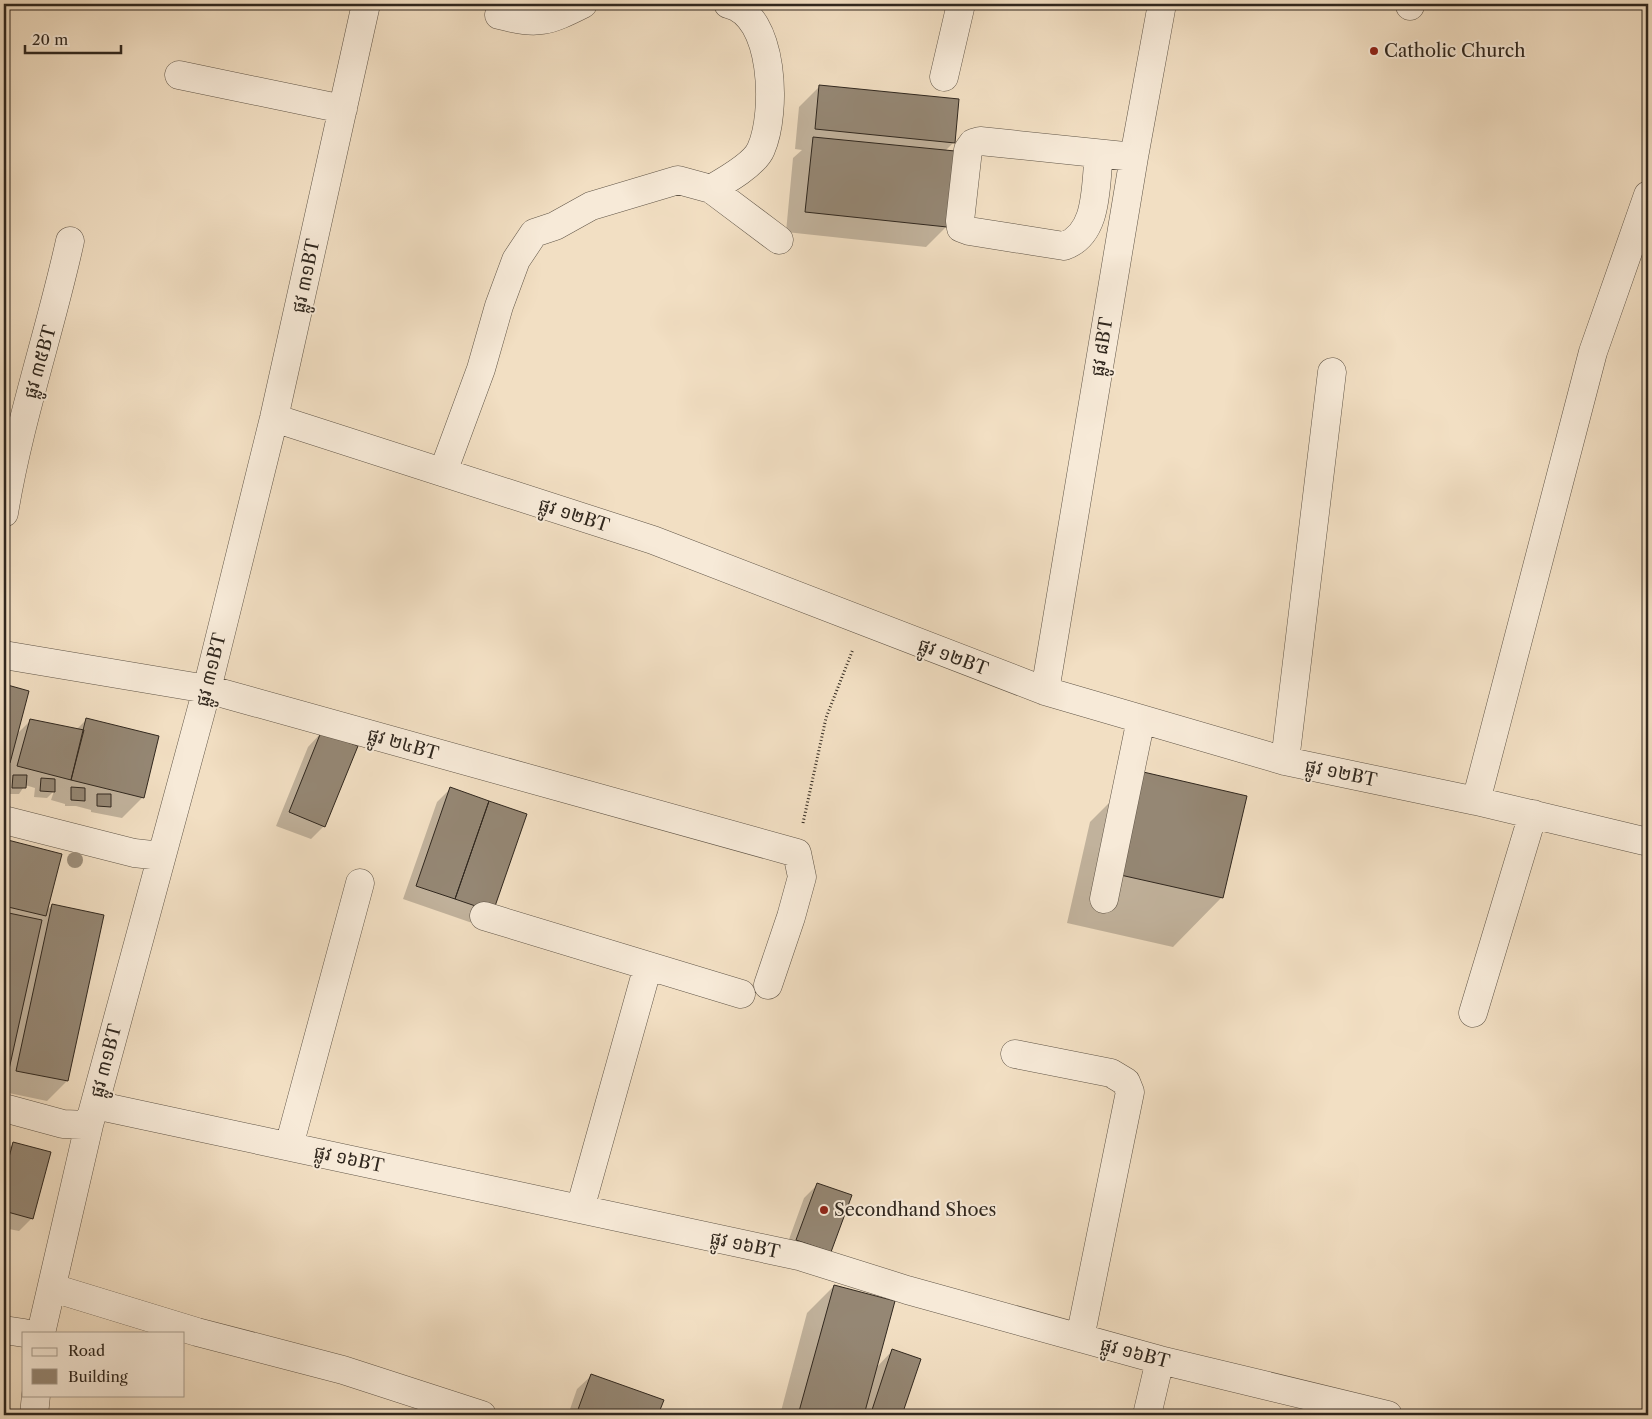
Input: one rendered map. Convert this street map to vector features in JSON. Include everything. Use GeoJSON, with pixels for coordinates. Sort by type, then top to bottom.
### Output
{"type":"FeatureCollection","features":[{"type":"Feature","properties":{"kind":"street","name":"ផ្លូវ ៣១BT"},"geometry":{"type":"LineString","coordinates":[[41,1332],[92,1115],[207,689],[274,418],[366,4]]}},
{"type":"Feature","properties":{"kind":"street"},"geometry":{"type":"LineString","coordinates":[[499,15],[524,21],[552,20],[583,4]]}},
{"type":"Feature","properties":{"kind":"street"},"geometry":{"type":"LineString","coordinates":[[711,189],[737,172],[761,151],[771,118],[771,80],[758,28],[738,6],[728,4]]}},
{"type":"Feature","properties":{"kind":"street"},"geometry":{"type":"LineString","coordinates":[[944,76],[961,4]]}},
{"type":"Feature","properties":{"kind":"street","name":"ផ្លូវ ៨BT"},"geometry":{"type":"LineString","coordinates":[[1046,691],[1134,157],[1162,4]]}},
{"type":"Feature","properties":{"kind":"street"},"geometry":{"type":"LineString","coordinates":[[178,75],[343,109]]}},
{"type":"Feature","properties":{"kind":"street"},"geometry":{"type":"LineString","coordinates":[[1099,154],[1090,222],[1075,243],[1064,246],[969,231],[961,228],[960,221],[968,150],[973,143],[980,141],[1134,157]]}},
{"type":"Feature","properties":{"kind":"street"},"geometry":{"type":"LineString","coordinates":[[443,472],[481,369],[499,306],[516,260],[534,233],[555,226],[591,206],[678,180],[711,189],[780,240]]}},
{"type":"Feature","properties":{"kind":"street"},"geometry":{"type":"LineString","coordinates":[[1476,801],[1593,352],[1648,195]]}},
{"type":"Feature","properties":{"kind":"street","name":"ផ្លូវ ៣៥BT"},"geometry":{"type":"LineString","coordinates":[[4,513],[13,457],[55,309],[70,241]]}},
{"type":"Feature","properties":{"kind":"street"},"geometry":{"type":"LineString","coordinates":[[1285,761],[1332,372]]}},
{"type":"Feature","properties":{"kind":"street","name":"ផ្លូវ ១២BT"},"geometry":{"type":"LineString","coordinates":[[274,418],[653,540],[863,623],[1046,691],[1285,761],[1476,801],[1648,842]]}},
{"type":"Feature","properties":{"kind":"street","name":"ផ្លូវ ២៤BT"},"geometry":{"type":"LineString","coordinates":[[4,655],[207,689],[797,853]]}},
{"type":"Feature","properties":{"kind":"street"},"geometry":{"type":"LineString","coordinates":[[1104,899],[1141,719]]}},
{"type":"Feature","properties":{"kind":"street"},"geometry":{"type":"LineString","coordinates":[[1473,1013],[1533,814]]}},
{"type":"Feature","properties":{"kind":"street"},"geometry":{"type":"LineString","coordinates":[[4,820],[134,854],[161,856]]}},
{"type":"Feature","properties":{"kind":"street"},"geometry":{"type":"LineString","coordinates":[[768,985],[791,917],[802,877],[797,853]]}},
{"type":"Feature","properties":{"kind":"street"},"geometry":{"type":"LineString","coordinates":[[289,1146],[360,883]]}},
{"type":"Feature","properties":{"kind":"street"},"geometry":{"type":"LineString","coordinates":[[484,916],[741,994]]}},
{"type":"Feature","properties":{"kind":"street"},"geometry":{"type":"LineString","coordinates":[[580,1209],[648,966]]}},
{"type":"Feature","properties":{"kind":"street"},"geometry":{"type":"LineString","coordinates":[[1015,1054],[1112,1073],[1126,1082],[1130,1092],[1080,1338]]}},
{"type":"Feature","properties":{"kind":"street","name":"ផ្លូវ ១៦BT"},"geometry":{"type":"LineString","coordinates":[[4,1108],[63,1124],[92,1115],[289,1146],[799,1256],[907,1290],[1160,1360],[1388,1415]]}},
{"type":"Feature","properties":{"kind":"street"},"geometry":{"type":"LineString","coordinates":[[53,1288],[197,1332],[343,1370],[482,1415]]}},
{"type":"Feature","properties":{"kind":"street"},"geometry":{"type":"LineString","coordinates":[[4,1330],[22,1333]]}},
{"type":"Feature","properties":{"kind":"street"},"geometry":{"type":"LineString","coordinates":[[1147,1415],[1160,1360]]}},
{"type":"Feature","properties":{"kind":"street"},"geometry":{"type":"LineString","coordinates":[[34,1415],[36,1396]]}},
{"type":"Feature","properties":{"kind":"path"},"geometry":{"type":"LineString","coordinates":[[797,853],[826,718],[863,623]]}},
{"type":"Feature","properties":{"kind":"building"},"geometry":{"type":"Polygon","coordinates":[[[819,85],[959,99],[955,143],[815,129],[819,85]]]}},
{"type":"Feature","properties":{"kind":"building"},"geometry":{"type":"Polygon","coordinates":[[[813,137],[955,151],[947,227],[805,212],[813,137]]]}},
{"type":"Feature","properties":{"kind":"building"},"geometry":{"type":"Polygon","coordinates":[[[4,684],[29,691],[10,763],[4,761],[4,684]]]}},
{"type":"Feature","properties":{"kind":"building"},"geometry":{"type":"Polygon","coordinates":[[[86,718],[159,736],[144,798],[71,780],[86,718]]]}},
{"type":"Feature","properties":{"kind":"building"},"geometry":{"type":"Polygon","coordinates":[[[30,719],[84,730],[71,780],[17,766],[30,719]]]}},
{"type":"Feature","properties":{"kind":"building"},"geometry":{"type":"Polygon","coordinates":[[[321,732],[358,746],[325,827],[289,812],[321,732]]]}},
{"type":"Feature","properties":{"kind":"building"},"geometry":{"type":"Polygon","coordinates":[[[1139,771],[1247,796],[1223,898],[1116,874],[1139,771]]]}},
{"type":"Feature","properties":{"kind":"building"},"geometry":{"type":"Polygon","coordinates":[[[13,775],[27,775],[26,788],[12,788],[13,775]]]}},
{"type":"Feature","properties":{"kind":"building"},"geometry":{"type":"Polygon","coordinates":[[[41,778],[55,779],[55,792],[40,791],[41,778]]]}},
{"type":"Feature","properties":{"kind":"building"},"geometry":{"type":"Polygon","coordinates":[[[71,787],[85,788],[85,801],[71,800],[71,787]]]}},
{"type":"Feature","properties":{"kind":"building"},"geometry":{"type":"Polygon","coordinates":[[[450,787],[489,801],[455,899],[416,886],[450,787]]]}},
{"type":"Feature","properties":{"kind":"building"},"geometry":{"type":"Polygon","coordinates":[[[97,794],[111,794],[111,807],[97,806],[97,794]]]}},
{"type":"Feature","properties":{"kind":"building"},"geometry":{"type":"Polygon","coordinates":[[[489,801],[527,814],[493,912],[455,899],[489,801]]]}},
{"type":"Feature","properties":{"kind":"building"},"geometry":{"type":"Polygon","coordinates":[[[4,839],[62,854],[46,916],[4,906],[4,839]]]}},
{"type":"Feature","properties":{"kind":"building"},"geometry":{"type":"Polygon","coordinates":[[[52,904],[104,915],[68,1081],[16,1071],[52,904]]]}},
{"type":"Feature","properties":{"kind":"building"},"geometry":{"type":"Polygon","coordinates":[[[4,912],[42,920],[8,1074],[4,1073],[4,912]]]}},
{"type":"Feature","properties":{"kind":"building"},"geometry":{"type":"Polygon","coordinates":[[[13,1142],[51,1152],[33,1219],[4,1211],[4,1168],[6,1169],[13,1142]]]}},
{"type":"Feature","properties":{"kind":"building"},"geometry":{"type":"Polygon","coordinates":[[[817,1183],[852,1195],[831,1252],[796,1240],[817,1183]]]}},
{"type":"Feature","properties":{"kind":"building"},"geometry":{"type":"Polygon","coordinates":[[[834,1285],[895,1301],[864,1415],[798,1415],[834,1285]]]}},
{"type":"Feature","properties":{"kind":"building"},"geometry":{"type":"Polygon","coordinates":[[[892,1349],[921,1359],[902,1415],[876,1415],[871,1413],[892,1349]]]}},
{"type":"Feature","properties":{"kind":"building"},"geometry":{"type":"Polygon","coordinates":[[[591,1374],[664,1400],[658,1415],[576,1415],[591,1374]]]}},
{"type":"Feature","properties":{"kind":"place","name":"Catholic Church"},"geometry":{"type":"Point","coordinates":[1374,51]}},
{"type":"Feature","properties":{"kind":"place","name":"Secondhand Shoes"},"geometry":{"type":"Point","coordinates":[824,1210]}}]}
